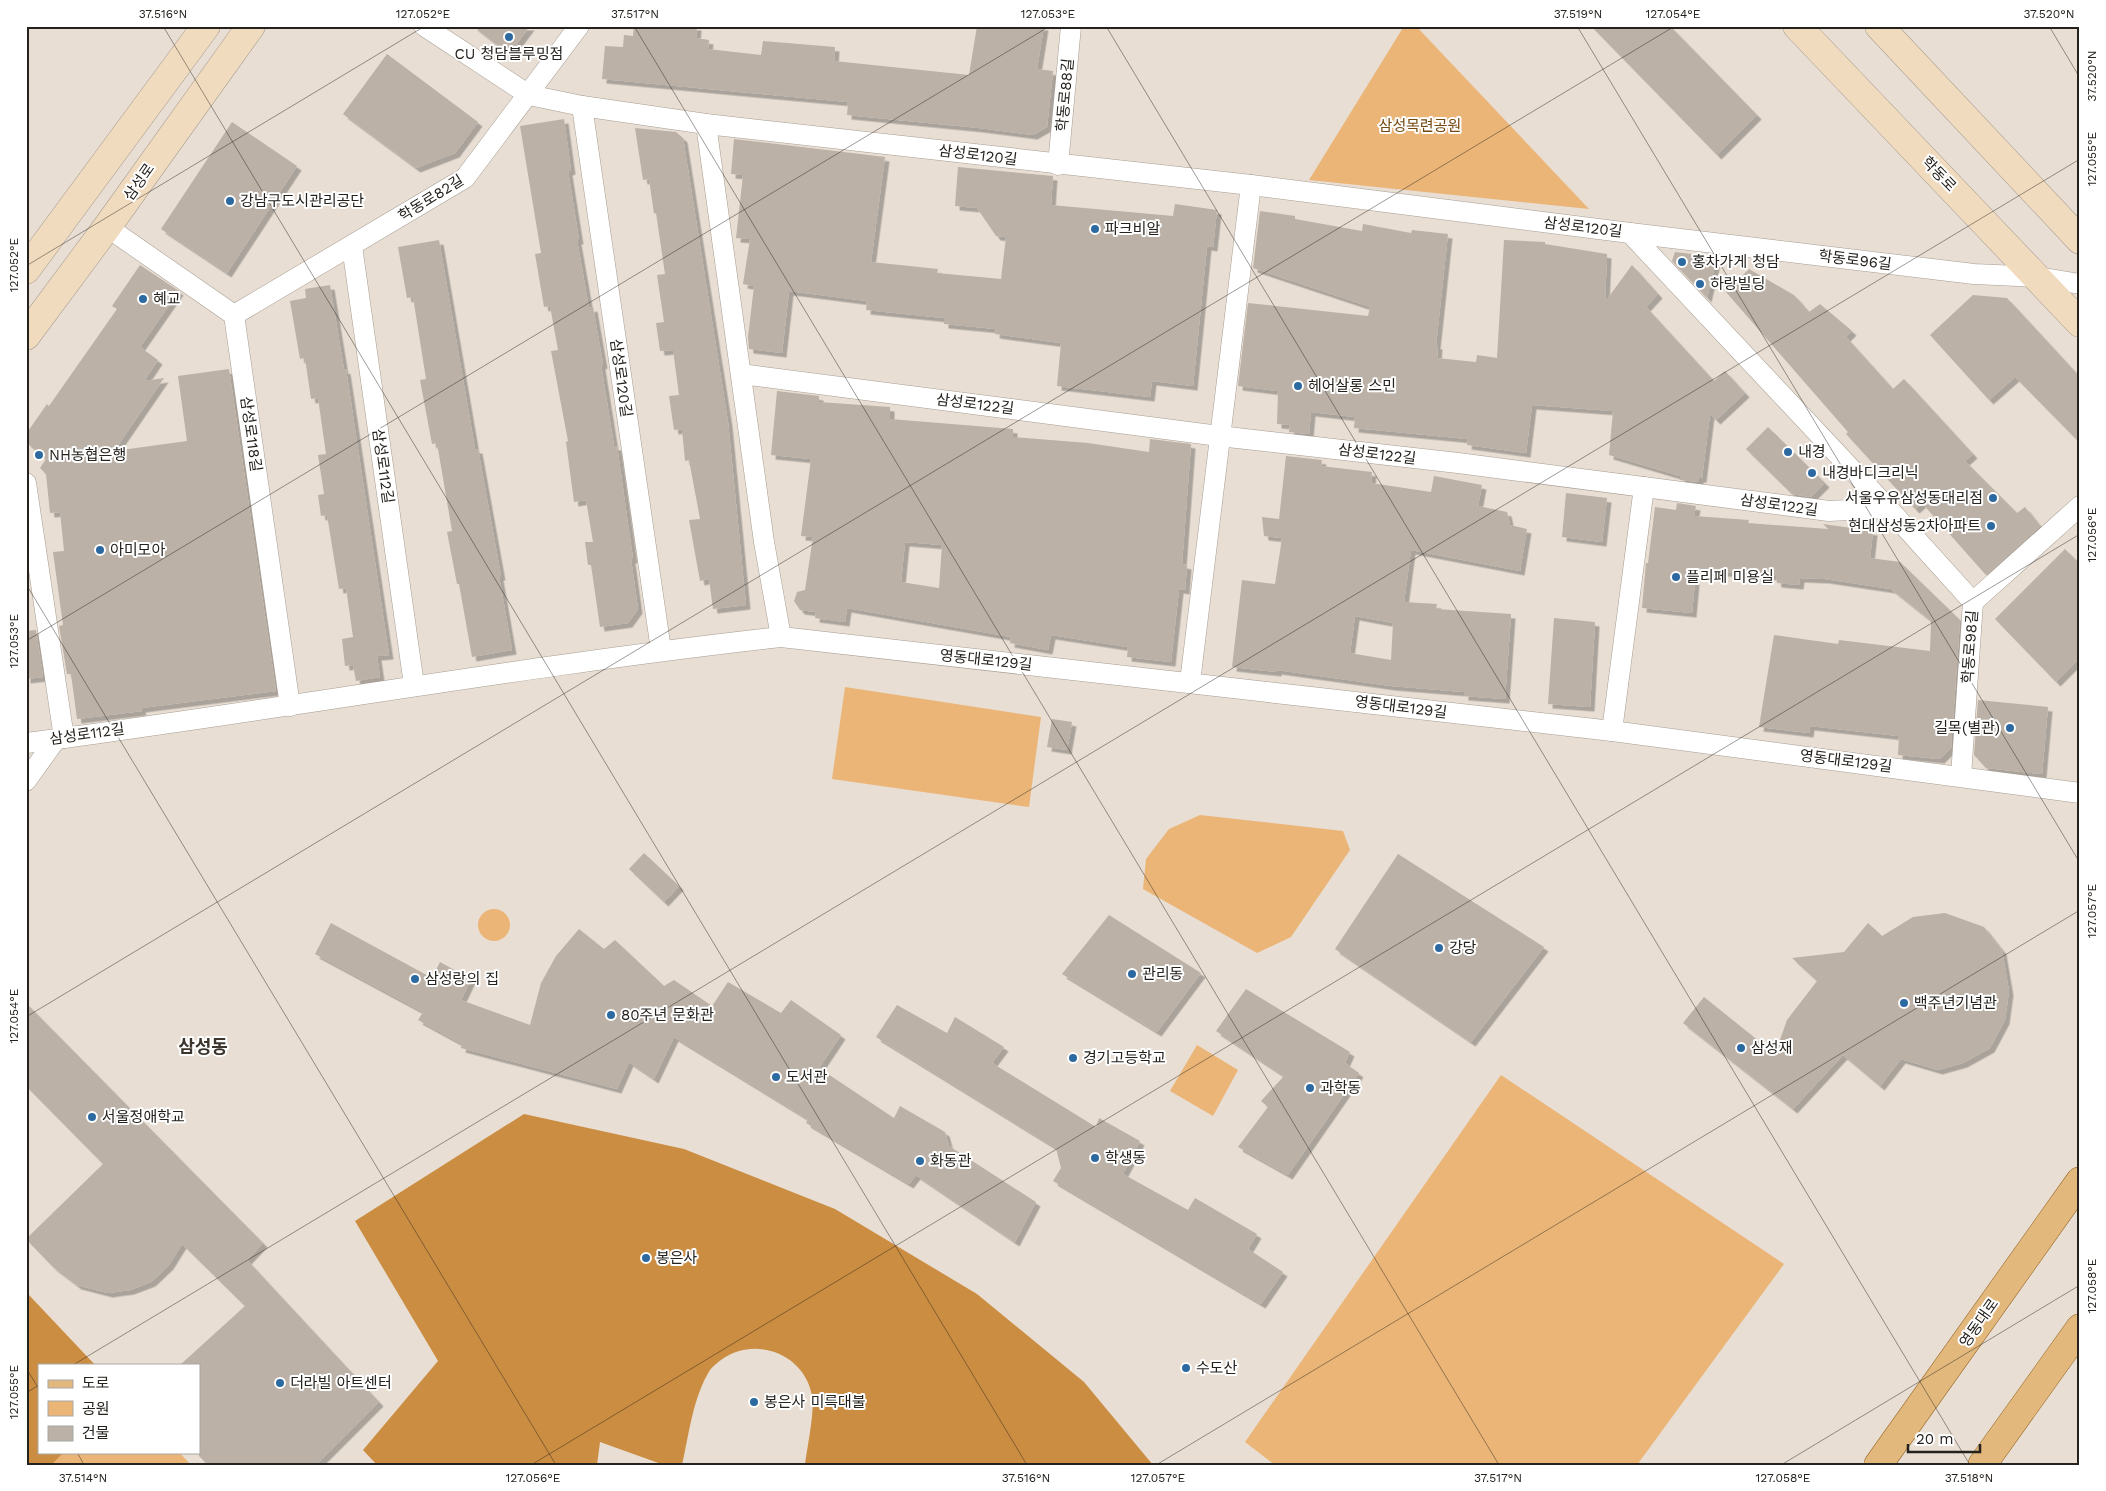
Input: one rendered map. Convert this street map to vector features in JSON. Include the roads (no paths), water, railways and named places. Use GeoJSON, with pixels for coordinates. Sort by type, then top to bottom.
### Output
{"type":"FeatureCollection","features":[{"type":"Feature","properties":{"kind":"main road"},"geometry":{"type":"LineString","coordinates":[[26,270],[206,26]]}},
{"type":"Feature","properties":{"kind":"main road","name":"삼성로"},"geometry":{"type":"LineString","coordinates":[[26,336],[107,227],[250,26]]}},
{"type":"Feature","properties":{"kind":"main road","name":"학동로"},"geometry":{"type":"LineString","coordinates":[[1797,26],[2080,323]]}},
{"type":"Feature","properties":{"kind":"main road"},"geometry":{"type":"LineString","coordinates":[[1879,26],[2080,240]]}},
{"type":"Feature","properties":{"kind":"main road","name":"영동대로"},"geometry":{"type":"LineString","coordinates":[[1878,1465],[2080,1180]]}},
{"type":"Feature","properties":{"kind":"main road"},"geometry":{"type":"LineString","coordinates":[[1982,1465],[2080,1328]]}},
{"type":"Feature","properties":{"kind":"street","name":"삼성로120길"},"geometry":{"type":"LineString","coordinates":[[424,26],[529,95],[582,106],[706,124],[1250,185],[1630,233],[1888,508]]}},
{"type":"Feature","properties":{"kind":"street","name":"학동로82길"},"geometry":{"type":"LineString","coordinates":[[234,315],[466,178],[579,26]]}},
{"type":"Feature","properties":{"kind":"street","name":"학동로88길"},"geometry":{"type":"LineString","coordinates":[[1058,164],[1071,26]]}},
{"type":"Feature","properties":{"kind":"street","name":"삼성로120길"},"geometry":{"type":"LineString","coordinates":[[582,106],[661,650]]}},
{"type":"Feature","properties":{"kind":"street"},"geometry":{"type":"LineString","coordinates":[[706,124],[764,542],[781,637]]}},
{"type":"Feature","properties":{"kind":"street"},"geometry":{"type":"LineString","coordinates":[[1190,682],[1250,185]]}},
{"type":"Feature","properties":{"kind":"street"},"geometry":{"type":"LineString","coordinates":[[107,227],[234,315]]}},
{"type":"Feature","properties":{"kind":"street","name":"학동로96길"},"geometry":{"type":"LineString","coordinates":[[1630,233],[1974,274],[2038,277],[2080,284]]}},
{"type":"Feature","properties":{"kind":"street","name":"삼성로112길"},"geometry":{"type":"LineString","coordinates":[[352,246],[414,685]]}},
{"type":"Feature","properties":{"kind":"street","name":"삼성로118길"},"geometry":{"type":"LineString","coordinates":[[234,315],[290,706]]}},
{"type":"Feature","properties":{"kind":"street","name":"삼성로122길"},"geometry":{"type":"LineString","coordinates":[[741,374],[1219,436],[1828,511],[1888,508]]}},
{"type":"Feature","properties":{"kind":"street"},"geometry":{"type":"LineString","coordinates":[[26,483],[60,738],[26,780]]}},
{"type":"Feature","properties":{"kind":"street"},"geometry":{"type":"LineString","coordinates":[[1612,731],[1644,487]]}},
{"type":"Feature","properties":{"kind":"street","name":"학동로98길"},"geometry":{"type":"LineString","coordinates":[[1961,776],[1973,602],[2080,506]]}},
{"type":"Feature","properties":{"kind":"street"},"geometry":{"type":"LineString","coordinates":[[1888,508],[1973,602]]}},
{"type":"Feature","properties":{"kind":"street","name":"삼성로112길"},"geometry":{"type":"LineString","coordinates":[[26,743],[290,706],[414,685],[661,650],[781,637]]}},
{"type":"Feature","properties":{"kind":"street","name":"영동대로129길"},"geometry":{"type":"LineString","coordinates":[[781,637],[1612,731],[2080,793]]}},
{"type":"Feature","properties":{"kind":"place","name":"CU 청담블루밍점"},"geometry":{"type":"Point","coordinates":[509,37]}},
{"type":"Feature","properties":{"kind":"place","name":"강남구도시관리공단"},"geometry":{"type":"Point","coordinates":[230,201]}},
{"type":"Feature","properties":{"kind":"place","name":"파크비알"},"geometry":{"type":"Point","coordinates":[1095,229]}},
{"type":"Feature","properties":{"kind":"place","name":"홍차가게 청담"},"geometry":{"type":"Point","coordinates":[1682,262]}},
{"type":"Feature","properties":{"kind":"place","name":"하랑빌딩"},"geometry":{"type":"Point","coordinates":[1700,284]}},
{"type":"Feature","properties":{"kind":"place","name":"혜교"},"geometry":{"type":"Point","coordinates":[143,299]}},
{"type":"Feature","properties":{"kind":"place","name":"헤어살롱 스민"},"geometry":{"type":"Point","coordinates":[1298,386]}},
{"type":"Feature","properties":{"kind":"place","name":"내경"},"geometry":{"type":"Point","coordinates":[1788,452]}},
{"type":"Feature","properties":{"kind":"place","name":"NH농협은행"},"geometry":{"type":"Point","coordinates":[39,455]}},
{"type":"Feature","properties":{"kind":"place","name":"내경바디크리닉"},"geometry":{"type":"Point","coordinates":[1812,473]}},
{"type":"Feature","properties":{"kind":"place","name":"서울우유삼성동대리점"},"geometry":{"type":"Point","coordinates":[1993,498]}},
{"type":"Feature","properties":{"kind":"place","name":"현대삼성동2차아파트"},"geometry":{"type":"Point","coordinates":[1991,526]}},
{"type":"Feature","properties":{"kind":"place","name":"아미모아"},"geometry":{"type":"Point","coordinates":[100,550]}},
{"type":"Feature","properties":{"kind":"place","name":"플리페 미용실"},"geometry":{"type":"Point","coordinates":[1676,577]}},
{"type":"Feature","properties":{"kind":"place","name":"길목(별관)"},"geometry":{"type":"Point","coordinates":[2010,728]}},
{"type":"Feature","properties":{"kind":"place","name":"강당"},"geometry":{"type":"Point","coordinates":[1439,948]}},
{"type":"Feature","properties":{"kind":"place","name":"관리동"},"geometry":{"type":"Point","coordinates":[1132,974]}},
{"type":"Feature","properties":{"kind":"place","name":"삼성랑의 집"},"geometry":{"type":"Point","coordinates":[415,979]}},
{"type":"Feature","properties":{"kind":"place","name":"백주년기념관"},"geometry":{"type":"Point","coordinates":[1904,1003]}},
{"type":"Feature","properties":{"kind":"place","name":"80주년 문화관"},"geometry":{"type":"Point","coordinates":[611,1015]}},
{"type":"Feature","properties":{"kind":"place","name":"삼성재"},"geometry":{"type":"Point","coordinates":[1741,1048]}},
{"type":"Feature","properties":{"kind":"place","name":"경기고등학교"},"geometry":{"type":"Point","coordinates":[1073,1058]}},
{"type":"Feature","properties":{"kind":"place","name":"도서관"},"geometry":{"type":"Point","coordinates":[776,1077]}},
{"type":"Feature","properties":{"kind":"place","name":"과학동"},"geometry":{"type":"Point","coordinates":[1310,1088]}},
{"type":"Feature","properties":{"kind":"place","name":"서울정애학교"},"geometry":{"type":"Point","coordinates":[92,1117]}},
{"type":"Feature","properties":{"kind":"place","name":"학생동"},"geometry":{"type":"Point","coordinates":[1095,1158]}},
{"type":"Feature","properties":{"kind":"place","name":"화동관"},"geometry":{"type":"Point","coordinates":[920,1161]}},
{"type":"Feature","properties":{"kind":"place","name":"봉은사"},"geometry":{"type":"Point","coordinates":[646,1258]}},
{"type":"Feature","properties":{"kind":"place","name":"수도산"},"geometry":{"type":"Point","coordinates":[1186,1368]}},
{"type":"Feature","properties":{"kind":"place","name":"더라빌 아트센터"},"geometry":{"type":"Point","coordinates":[280,1383]}},
{"type":"Feature","properties":{"kind":"place","name":"봉은사 미륵대불"},"geometry":{"type":"Point","coordinates":[754,1402]}},
{"type":"Feature","properties":{"kind":"district","name":"삼성동"},"geometry":{"type":"Point","coordinates":[203,1047]}},
{"type":"Feature","properties":{"kind":"park label","name":"삼성목련공원"},"geometry":{"type":"Point","coordinates":[1420,126]}}]}
